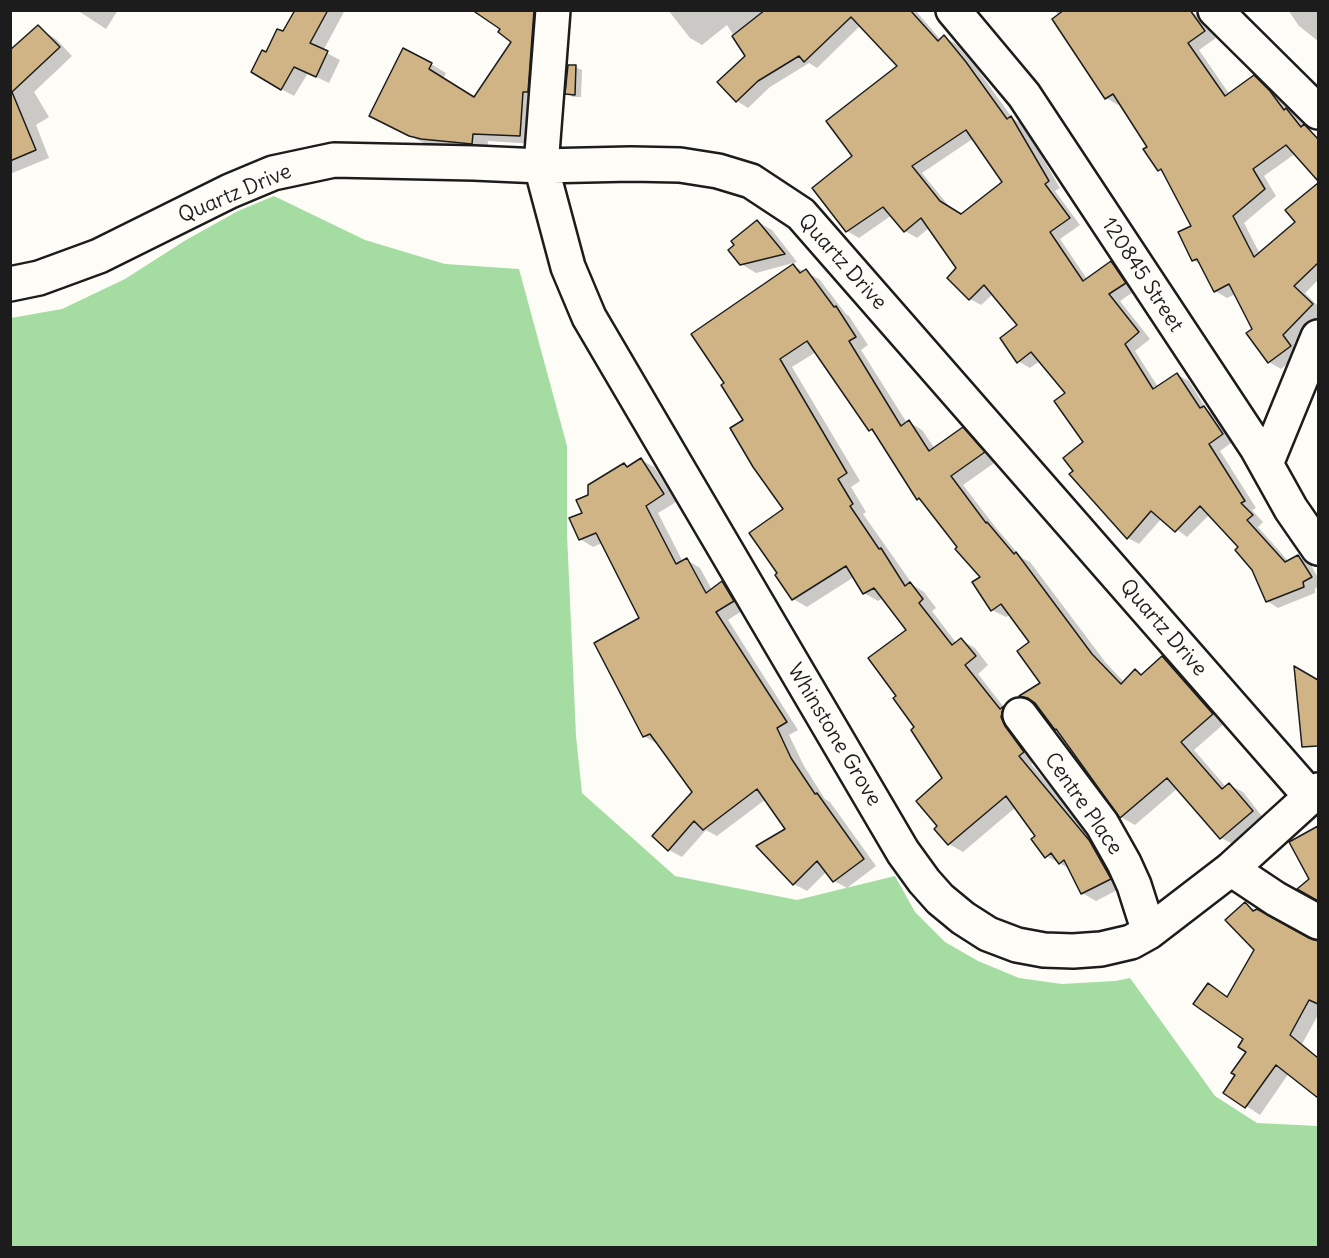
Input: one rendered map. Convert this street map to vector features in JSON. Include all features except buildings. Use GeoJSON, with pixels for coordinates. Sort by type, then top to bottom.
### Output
{"type":"FeatureCollection","features":[{"type":"Feature","properties":{"kind":"street","name":"Whinstone Grove"},"geometry":{"type":"LineString","coordinates":[[553,10],[541,166],[568,267],[589,317],[897,842],[924,881],[940,899],[963,918],[988,934],[1017,945],[1044,950],[1073,951],[1101,949],[1131,942],[1149,932],[1231,869],[1315,794]]}},
{"type":"Feature","properties":{"kind":"street","name":"120845 Street"},"geometry":{"type":"LineString","coordinates":[[953,10],[1024,95],[1266,464],[1291,509],[1318,548]]}},
{"type":"Feature","properties":{"kind":"street"},"geometry":{"type":"LineString","coordinates":[[1215,10],[1318,112]]}},
{"type":"Feature","properties":{"kind":"street","name":"Quartz Drive"},"geometry":{"type":"LineString","coordinates":[[10,284],[39,278],[99,256],[230,191],[273,173],[334,160],[541,166],[670,164],[718,171],[751,181],[801,214],[1315,794]]}},
{"type":"Feature","properties":{"kind":"street"},"geometry":{"type":"LineString","coordinates":[[1266,464],[1318,337]]}},
{"type":"Feature","properties":{"kind":"street","name":"Centre Place"},"geometry":{"type":"LineString","coordinates":[[1020,715],[1102,824],[1134,885],[1149,932]]}},
{"type":"Feature","properties":{"kind":"street"},"geometry":{"type":"LineString","coordinates":[[1231,869],[1276,899],[1318,922]]}},
{"type":"Feature","properties":{"kind":"green space"},"geometry":{"type":"Polygon","coordinates":[[[274,196],[365,240],[445,264],[519,269],[567,446],[567,534],[576,736],[582,793],[675,876],[797,900],[895,876],[915,912],[945,942],[978,961],[1019,978],[1062,984],[1130,978],[1215,1096],[1257,1123],[1318,1126],[1318,1247],[11,1247],[11,318],[62,309],[125,279],[186,240],[238,211],[274,196]]]}}]}
